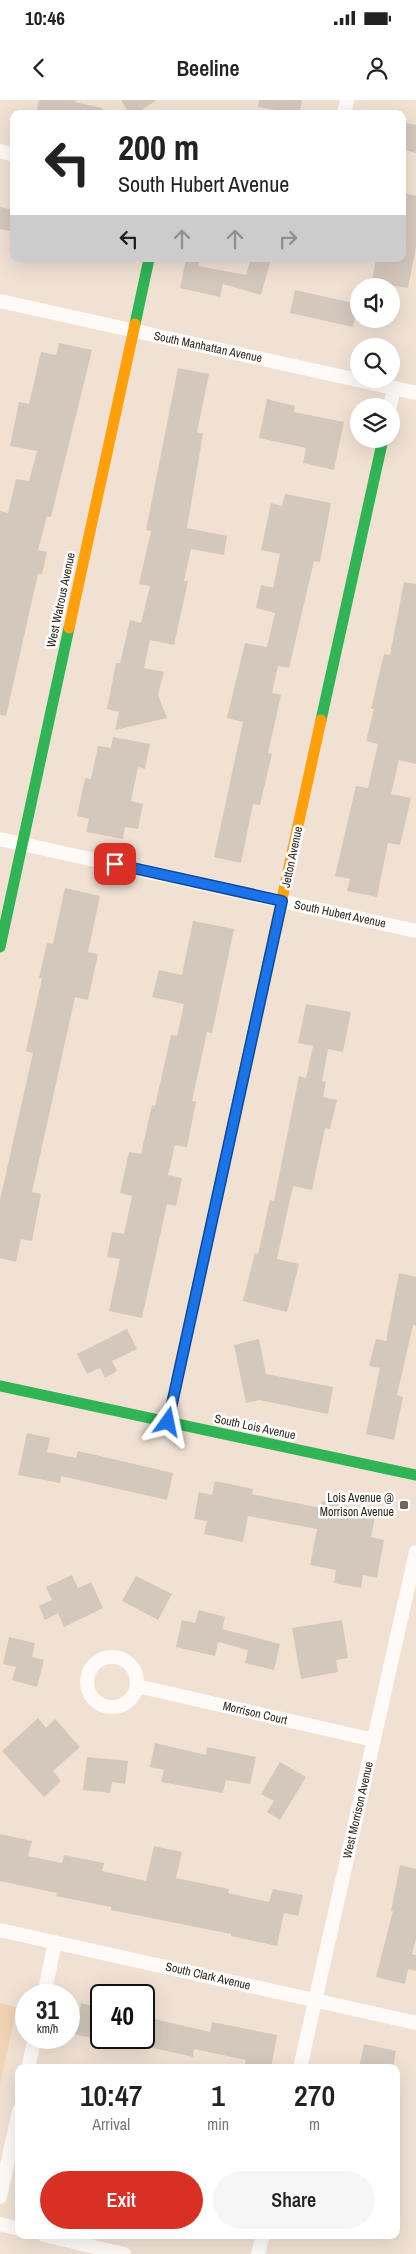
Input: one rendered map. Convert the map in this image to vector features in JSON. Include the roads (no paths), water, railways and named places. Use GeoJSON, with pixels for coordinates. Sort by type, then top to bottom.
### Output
{"type":"FeatureCollection","features":[{"type":"Feature","properties":{"kind":"street","name":"West Watrous Avenue"},"geometry":{"type":"LineString","coordinates":[[0,947],[148,262]]}},
{"type":"Feature","properties":{"kind":"street","name":"South Manhattan Avenue"},"geometry":{"type":"LineString","coordinates":[[0,301],[350,378]]}},
{"type":"Feature","properties":{"kind":"street","name":"South Manhattan Avenue"},"geometry":{"type":"LineString","coordinates":[[394,388],[416,393]]}},
{"type":"Feature","properties":{"kind":"street"},"geometry":{"type":"LineString","coordinates":[[392,398],[394,388]]}},
{"type":"Feature","properties":{"kind":"street","name":"Jetton Avenue"},"geometry":{"type":"LineString","coordinates":[[168,1422],[381,448]]}},
{"type":"Feature","properties":{"kind":"street","name":"South Hubert Avenue"},"geometry":{"type":"LineString","coordinates":[[0,839],[416,931]]}},
{"type":"Feature","properties":{"kind":"street","name":"South Lois Avenue"},"geometry":{"type":"LineString","coordinates":[[0,1386],[416,1475]]}},
{"type":"Feature","properties":{"kind":"street","name":"West Morrison Avenue"},"geometry":{"type":"LineString","coordinates":[[301,2064],[416,1552]]}},
{"type":"Feature","properties":{"kind":"street","name":"Morrison Court"},"geometry":{"type":"LineString","coordinates":[[137,1686],[374,1740]]}},
{"type":"Feature","properties":{"kind":"street","name":"South Clark Avenue"},"geometry":{"type":"LineString","coordinates":[[0,1930],[416,2023]]}},
{"type":"Feature","properties":{"kind":"street"},"geometry":{"type":"LineString","coordinates":[[46,1984],[55,1942]]}},
{"type":"Feature","properties":{"kind":"street"},"geometry":{"type":"LineString","coordinates":[[29,2064],[32,2049]]}},
{"type":"Feature","properties":{"kind":"street"},"geometry":{"type":"LineString","coordinates":[[0,2197],[15,2129]]}},
{"type":"Feature","properties":{"kind":"street"},"geometry":{"type":"LineString","coordinates":[[0,2224],[15,2228]]}},
{"type":"Feature","properties":{"kind":"street"},"geometry":{"type":"LineString","coordinates":[[61,2239],[124,2254]]}},
{"type":"Feature","properties":{"kind":"street"},"geometry":{"type":"LineString","coordinates":[[258,2254],[262,2239]]}},
{"type":"Feature","properties":{"kind":"place","name":"Lois Avenue @ Morrison Avenue"},"geometry":{"type":"Point","coordinates":[404,1505]}}]}
